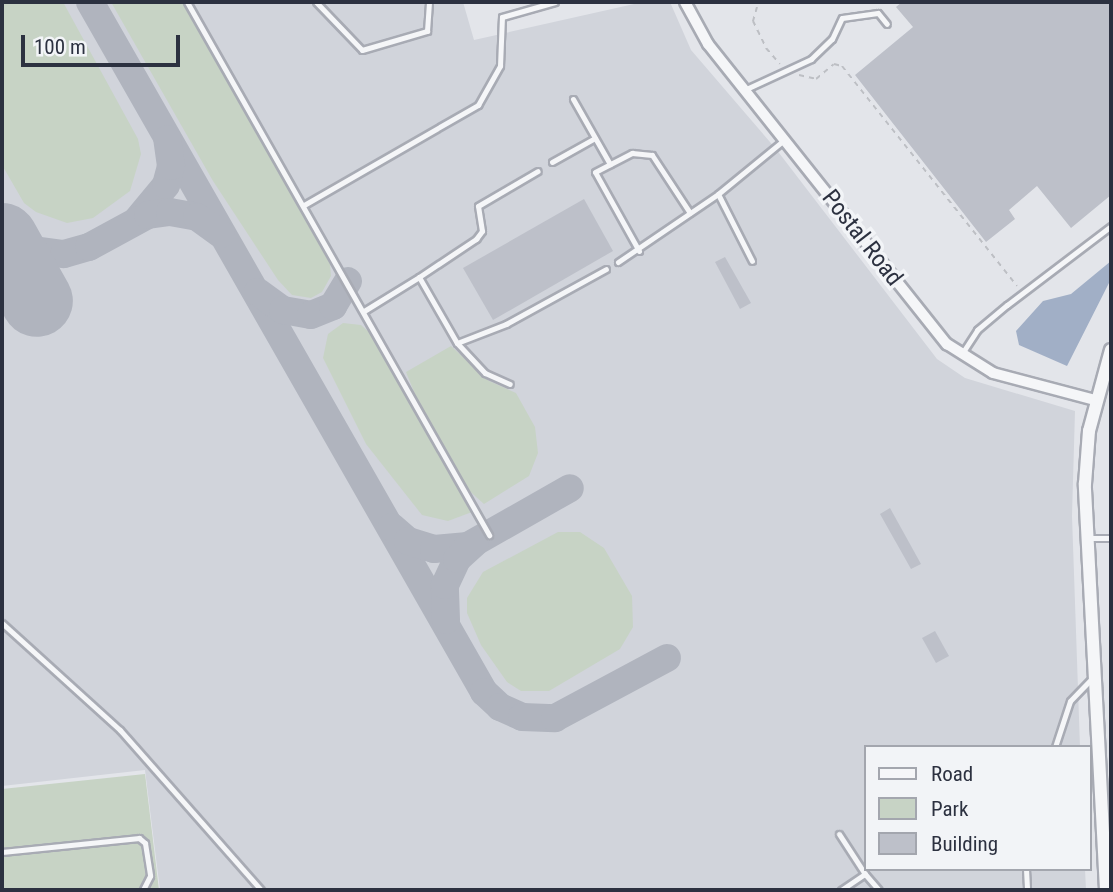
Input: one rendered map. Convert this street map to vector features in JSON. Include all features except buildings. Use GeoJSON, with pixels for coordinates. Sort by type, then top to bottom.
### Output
{"type":"FeatureCollection","features":[{"type":"Feature","properties":{"kind":"street","name":"Postal Road"},"geometry":{"type":"LineString","coordinates":[[685,2],[708,44],[933,329],[961,356],[993,373],[1095,400]]}},
{"type":"Feature","properties":{"kind":"street"},"geometry":{"type":"LineString","coordinates":[[1107,890],[1108,844],[1095,676],[1086,463],[1095,400],[1111,350]]}},
{"type":"Feature","properties":{"kind":"lane"},"geometry":{"type":"LineString","coordinates":[[187,2],[489,535]]}},
{"type":"Feature","properties":{"kind":"lane"},"geometry":{"type":"LineString","coordinates":[[316,2],[362,50],[427,31],[429,2]]}},
{"type":"Feature","properties":{"kind":"lane"},"geometry":{"type":"LineString","coordinates":[[303,205],[478,105],[500,66],[502,17],[555,2]]}},
{"type":"Feature","properties":{"kind":"lane"},"geometry":{"type":"LineString","coordinates":[[744,90],[811,59],[832,39],[842,18],[878,13],[887,24]]}},
{"type":"Feature","properties":{"kind":"lane"},"geometry":{"type":"LineString","coordinates":[[573,99],[610,164]]}},
{"type":"Feature","properties":{"kind":"lane"},"geometry":{"type":"LineString","coordinates":[[552,162],[595,138]]}},
{"type":"Feature","properties":{"kind":"lane"},"geometry":{"type":"LineString","coordinates":[[618,262],[639,251],[718,194],[783,140]]}},
{"type":"Feature","properties":{"kind":"lane"},"geometry":{"type":"LineString","coordinates":[[639,251],[596,172],[632,153],[652,155],[690,213]]}},
{"type":"Feature","properties":{"kind":"lane"},"geometry":{"type":"LineString","coordinates":[[364,311],[476,239],[482,231],[478,206],[538,171]]}},
{"type":"Feature","properties":{"kind":"lane"},"geometry":{"type":"LineString","coordinates":[[718,194],[752,261]]}},
{"type":"Feature","properties":{"kind":"lane"},"geometry":{"type":"LineString","coordinates":[[961,356],[977,330],[1111,226]]}},
{"type":"Feature","properties":{"kind":"lane"},"geometry":{"type":"LineString","coordinates":[[457,343],[506,324],[606,268]]}},
{"type":"Feature","properties":{"kind":"lane"},"geometry":{"type":"LineString","coordinates":[[419,277],[457,343],[485,373],[510,384]]}},
{"type":"Feature","properties":{"kind":"lane"},"geometry":{"type":"LineString","coordinates":[[1088,538],[1111,538]]}},
{"type":"Feature","properties":{"kind":"lane"},"geometry":{"type":"LineString","coordinates":[[2,624],[120,730],[261,890]]}},
{"type":"Feature","properties":{"kind":"lane"},"geometry":{"type":"LineString","coordinates":[[1056,745],[1070,701],[1082,684],[1095,676]]}},
{"type":"Feature","properties":{"kind":"lane"},"geometry":{"type":"LineString","coordinates":[[838,834],[879,890]]}},
{"type":"Feature","properties":{"kind":"lane"},"geometry":{"type":"LineString","coordinates":[[2,852],[139,838],[145,843],[150,881],[143,890]]}},
{"type":"Feature","properties":{"kind":"lane"},"geometry":{"type":"LineString","coordinates":[[1026,871],[1027,890]]}},
{"type":"Feature","properties":{"kind":"lane"},"geometry":{"type":"LineString","coordinates":[[841,890],[865,874]]}},
{"type":"Feature","properties":{"kind":"path"},"geometry":{"type":"LineString","coordinates":[[757,7],[753,21],[766,48],[786,71],[816,79],[834,64],[842,66],[1022,293]]}},
{"type":"Feature","properties":{"kind":"shaded area"},"geometry":{"type":"Polygon","coordinates":[[[2,2],[463,2],[474,40],[643,2],[670,2],[691,50],[776,149],[937,359],[965,378],[1075,411],[1072,516],[1080,745],[864,745],[864,871],[1085,871],[1086,890],[160,890],[145,770],[2,786],[2,2]]]}},
{"type":"Feature","properties":{"kind":"green space"},"geometry":{"type":"Polygon","coordinates":[[[2,2],[63,2],[138,139],[141,154],[130,191],[93,218],[67,223],[36,212],[24,203],[2,165],[2,2]]]}},
{"type":"Feature","properties":{"kind":"green space"},"geometry":{"type":"Polygon","coordinates":[[[111,2],[184,2],[330,264],[331,276],[322,292],[311,298],[292,295],[278,280],[213,181],[111,2]]]}},
{"type":"Feature","properties":{"kind":"green space"},"geometry":{"type":"Polygon","coordinates":[[[343,323],[361,325],[369,332],[472,512],[448,521],[422,515],[366,444],[323,358],[328,334],[343,323]]]}},
{"type":"Feature","properties":{"kind":"green space"},"geometry":{"type":"Polygon","coordinates":[[[451,346],[489,381],[516,393],[535,427],[538,453],[529,476],[484,504],[465,487],[423,414],[406,372],[451,346]]]}},
{"type":"Feature","properties":{"kind":"green space"},"geometry":{"type":"Polygon","coordinates":[[[558,532],[580,532],[604,548],[632,596],[633,627],[620,649],[549,691],[521,691],[507,682],[481,645],[467,613],[467,598],[483,572],[558,532]]]}},
{"type":"Feature","properties":{"kind":"green space"},"geometry":{"type":"Polygon","coordinates":[[[145,774],[159,890],[2,890],[2,789],[145,774]]]}},
{"type":"Feature","properties":{"kind":"water"},"geometry":{"type":"Polygon","coordinates":[[[1111,261],[1111,279],[1067,366],[1019,345],[1016,331],[1043,301],[1071,294],[1111,261]]]}},
{"type":"Feature","properties":{"kind":"taxiway"},"geometry":{"type":"LineString","coordinates":[[90,2],[484,692],[500,707],[522,717],[555,718],[667,658]]}},
{"type":"Feature","properties":{"kind":"taxiway"},"geometry":{"type":"LineString","coordinates":[[138,219],[166,185],[171,166],[167,139]]}},
{"type":"Feature","properties":{"kind":"taxiway"},"geometry":{"type":"LineString","coordinates":[[2,234],[34,250],[64,254],[89,247],[148,215],[170,212],[197,217],[220,234]]}},
{"type":"Feature","properties":{"kind":"taxiway"},"geometry":{"type":"LineString","coordinates":[[258,292],[283,310],[311,315],[333,306],[348,281]]}},
{"type":"Feature","properties":{"kind":"taxiway"},"geometry":{"type":"LineString","coordinates":[[392,527],[408,541],[434,549],[468,546],[570,488]]}},
{"type":"Feature","properties":{"kind":"taxiway"},"geometry":{"type":"LineString","coordinates":[[446,620],[445,585],[457,559],[475,543]]}},
{"type":"Feature","properties":{"kind":"runway"},"geometry":{"type":"LineString","coordinates":[[2,239],[37,301]]}}]}
